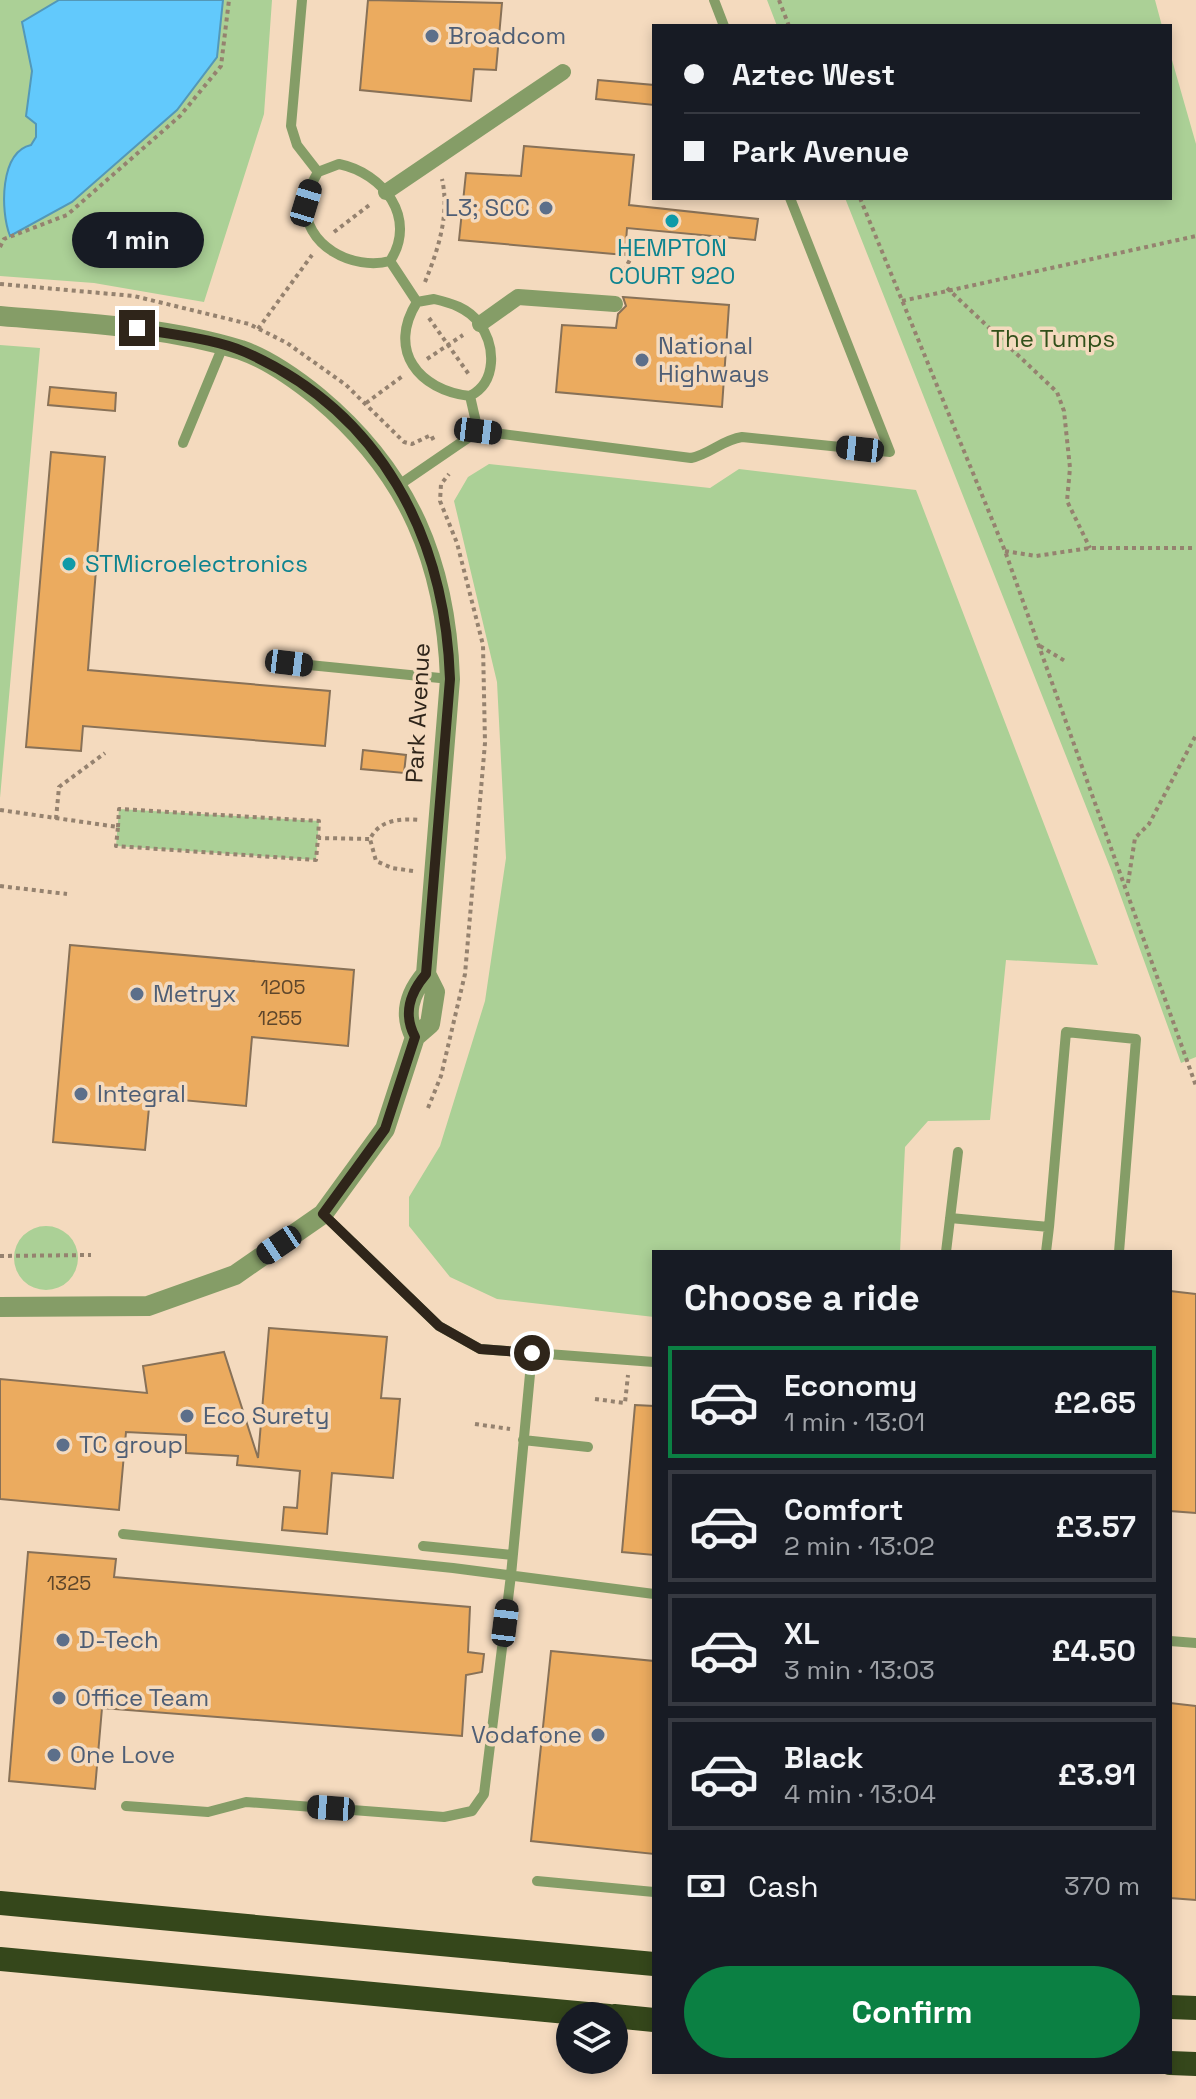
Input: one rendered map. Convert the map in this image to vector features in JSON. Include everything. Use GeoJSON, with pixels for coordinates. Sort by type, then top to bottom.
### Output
{"type":"FeatureCollection","features":[{"type":"Feature","properties":{"kind":"highway"},"geometry":{"type":"LineString","coordinates":[[0,1903],[652,1964]]}},
{"type":"Feature","properties":{"kind":"highway"},"geometry":{"type":"LineString","coordinates":[[0,1959],[556,2011]]}},
{"type":"Feature","properties":{"kind":"highway"},"geometry":{"type":"LineString","coordinates":[[1172,2007],[1196,2008]]}},
{"type":"Feature","properties":{"kind":"highway"},"geometry":{"type":"LineString","coordinates":[[628,2018],[652,2020]]}},
{"type":"Feature","properties":{"kind":"highway"},"geometry":{"type":"LineString","coordinates":[[1172,2063],[1196,2064]]}},
{"type":"Feature","properties":{"kind":"street"},"geometry":{"type":"LineString","coordinates":[[386,192],[563,72]]}},
{"type":"Feature","properties":{"kind":"street"},"geometry":{"type":"LineString","coordinates":[[480,324],[518,297],[615,304]]}},
{"type":"Feature","properties":{"kind":"street","name":"Park Avenue"},"geometry":{"type":"LineString","coordinates":[[0,316],[137,328],[233,348],[301,383],[344,419],[399,485],[424,533],[448,630],[450,679],[426,974],[435,992],[430,1024],[415,1037],[385,1129],[323,1214],[235,1275],[148,1306],[0,1307]]}},
{"type":"Feature","properties":{"kind":"lane"},"geometry":{"type":"LineString","coordinates":[[302,0],[291,126],[297,145],[318,172]]}},
{"type":"Feature","properties":{"kind":"lane"},"geometry":{"type":"LineString","coordinates":[[714,0],[723,24]]}},
{"type":"Feature","properties":{"kind":"lane"},"geometry":{"type":"LineString","coordinates":[[339,164],[361,169],[386,192],[398,214],[400,227],[396,251],[390,261],[375,265],[357,264],[341,258],[321,242],[312,227],[306,203],[318,172],[339,164]]}},
{"type":"Feature","properties":{"kind":"lane"},"geometry":{"type":"LineString","coordinates":[[399,485],[478,431],[691,458],[705,455],[729,439],[742,437],[890,452],[791,200]]}},
{"type":"Feature","properties":{"kind":"lane"},"geometry":{"type":"LineString","coordinates":[[390,261],[417,302]]}},
{"type":"Feature","properties":{"kind":"lane"},"geometry":{"type":"LineString","coordinates":[[475,394],[432,386],[406,355],[405,321],[417,302],[434,299],[454,304],[480,324],[491,354],[490,378],[475,394],[478,431]]}},
{"type":"Feature","properties":{"kind":"lane"},"geometry":{"type":"LineString","coordinates":[[183,443],[233,348]]}},
{"type":"Feature","properties":{"kind":"lane"},"geometry":{"type":"LineString","coordinates":[[289,663],[450,679]]}},
{"type":"Feature","properties":{"kind":"lane"},"geometry":{"type":"LineString","coordinates":[[1046,1250],[1066,1032],[1136,1039],[1119,1250]]}},
{"type":"Feature","properties":{"kind":"lane"},"geometry":{"type":"LineString","coordinates":[[946,1250],[958,1152]]}},
{"type":"Feature","properties":{"kind":"lane"},"geometry":{"type":"LineString","coordinates":[[323,1214],[439,1326],[480,1349],[652,1362]]}},
{"type":"Feature","properties":{"kind":"lane"},"geometry":{"type":"LineString","coordinates":[[950,1218],[1049,1227]]}},
{"type":"Feature","properties":{"kind":"lane"},"geometry":{"type":"LineString","coordinates":[[126,1806],[208,1812],[246,1802],[444,1817],[472,1811],[484,1794],[511,1575],[532,1353]]}},
{"type":"Feature","properties":{"kind":"lane"},"geometry":{"type":"LineString","coordinates":[[524,1436],[588,1447]]}},
{"type":"Feature","properties":{"kind":"lane"},"geometry":{"type":"LineString","coordinates":[[123,1534],[511,1575],[652,1594]]}},
{"type":"Feature","properties":{"kind":"lane"},"geometry":{"type":"LineString","coordinates":[[423,1546],[512,1555]]}},
{"type":"Feature","properties":{"kind":"lane"},"geometry":{"type":"LineString","coordinates":[[1172,1641],[1196,1643]]}},
{"type":"Feature","properties":{"kind":"lane"},"geometry":{"type":"LineString","coordinates":[[537,1881],[652,1892]]}},
{"type":"Feature","properties":{"kind":"path"},"geometry":{"type":"LineString","coordinates":[[0,247],[4,239],[67,215],[180,116],[221,66],[229,0]]}},
{"type":"Feature","properties":{"kind":"path"},"geometry":{"type":"LineString","coordinates":[[779,0],[788,24]]}},
{"type":"Feature","properties":{"kind":"path"},"geometry":{"type":"LineString","coordinates":[[431,160],[442,176],[445,191],[441,244],[417,302],[475,394]]}},
{"type":"Feature","properties":{"kind":"path"},"geometry":{"type":"LineString","coordinates":[[233,348],[259,329],[321,242],[386,192]]}},
{"type":"Feature","properties":{"kind":"path"},"geometry":{"type":"LineString","coordinates":[[861,200],[1005,551],[1128,887],[1196,1086]]}},
{"type":"Feature","properties":{"kind":"path"},"geometry":{"type":"LineString","coordinates":[[902,301],[947,288],[1196,236]]}},
{"type":"Feature","properties":{"kind":"path"},"geometry":{"type":"LineString","coordinates":[[615,304],[617,280],[642,238]]}},
{"type":"Feature","properties":{"kind":"path"},"geometry":{"type":"LineString","coordinates":[[0,284],[134,296],[226,316],[259,329],[287,343],[346,385],[404,442],[412,444],[431,435],[453,471],[441,484],[440,501],[457,543],[483,645],[485,743],[465,974],[441,1076],[428,1108]]}},
{"type":"Feature","properties":{"kind":"path"},"geometry":{"type":"LineString","coordinates":[[947,288],[1057,392],[1064,411],[1070,468],[1067,501],[1090,548]]}},
{"type":"Feature","properties":{"kind":"path"},"geometry":{"type":"LineString","coordinates":[[1005,551],[1036,556],[1090,548],[1196,548]]}},
{"type":"Feature","properties":{"kind":"path"},"geometry":{"type":"LineString","coordinates":[[1040,645],[1065,661]]}},
{"type":"Feature","properties":{"kind":"path"},"geometry":{"type":"LineString","coordinates":[[1128,887],[1135,838],[1149,824],[1196,735]]}},
{"type":"Feature","properties":{"kind":"path"},"geometry":{"type":"LineString","coordinates":[[56,819],[59,787],[105,753]]}},
{"type":"Feature","properties":{"kind":"path"},"geometry":{"type":"LineString","coordinates":[[119,809],[319,821],[318,838],[316,860],[116,846],[119,809]]}},
{"type":"Feature","properties":{"kind":"path"},"geometry":{"type":"LineString","coordinates":[[0,810],[118,827]]}},
{"type":"Feature","properties":{"kind":"path"},"geometry":{"type":"LineString","coordinates":[[434,873],[392,868],[376,861],[370,839],[375,830],[388,822],[438,822]]}},
{"type":"Feature","properties":{"kind":"path"},"geometry":{"type":"LineString","coordinates":[[318,838],[370,839]]}},
{"type":"Feature","properties":{"kind":"path"},"geometry":{"type":"LineString","coordinates":[[0,886],[67,894]]}},
{"type":"Feature","properties":{"kind":"path"},"geometry":{"type":"LineString","coordinates":[[0,1256],[91,1255]]}},
{"type":"Feature","properties":{"kind":"path"},"geometry":{"type":"LineString","coordinates":[[595,1399],[625,1403],[627,1385]]}},
{"type":"Feature","properties":{"kind":"path"},"geometry":{"type":"LineString","coordinates":[[475,1424],[524,1436]]}},
{"type":"Feature","properties":{"kind":"green space"},"geometry":{"type":"Polygon","coordinates":[[[0,0],[272,0],[264,114],[204,302],[94,283],[0,276],[0,0]]]}},
{"type":"Feature","properties":{"kind":"green space"},"geometry":{"type":"Polygon","coordinates":[[[767,0],[1155,0],[1161,24],[776,24],[767,0]]]}},
{"type":"Feature","properties":{"kind":"green space","name":"The Tumps"},"geometry":{"type":"Polygon","coordinates":[[[1172,60],[1196,144],[1196,1057],[1181,1063],[1112,872],[846,200],[1172,200],[1172,60]]]}},
{"type":"Feature","properties":{"kind":"green space"},"geometry":{"type":"Polygon","coordinates":[[[0,345],[40,348],[0,798],[0,345]]]}},
{"type":"Feature","properties":{"kind":"green space"},"geometry":{"type":"Polygon","coordinates":[[[489,464],[710,488],[739,469],[916,490],[1098,965],[1006,960],[990,1120],[928,1121],[905,1147],[900,1250],[652,1250],[652,1317],[497,1299],[450,1277],[409,1226],[409,1197],[440,1146],[485,1001],[506,858],[497,682],[454,501],[468,477],[489,464]]]}},
{"type":"Feature","properties":{"kind":"green space"},"geometry":{"type":"Polygon","coordinates":[[[119,809],[319,821],[316,860],[116,846],[119,809]]]}},
{"type":"Feature","properties":{"kind":"green space"},"geometry":{"type":"Polygon","coordinates":[[[40,1226],[52,1226],[69,1235],[76,1246],[76,1270],[69,1281],[52,1290],[40,1290],[28,1285],[19,1276],[14,1264],[14,1252],[19,1240],[28,1231],[40,1226]]]}},
{"type":"Feature","properties":{"kind":"water"},"geometry":{"type":"Polygon","coordinates":[[[59,0],[223,0],[217,57],[177,110],[72,202],[10,236],[4,198],[8,170],[13,159],[36,137],[36,124],[26,116],[32,71],[22,22],[59,0]]]}},
{"type":"Feature","properties":{"kind":"building","name":"Broadcom"},"geometry":{"type":"Polygon","coordinates":[[[368,0],[502,3],[496,70],[474,69],[471,101],[360,90],[368,0]]]}},
{"type":"Feature","properties":{"kind":"building"},"geometry":{"type":"Polygon","coordinates":[[[598,80],[652,85],[652,105],[596,99],[598,80]]]}},
{"type":"Feature","properties":{"kind":"building","name":"L3; SCC"},"geometry":{"type":"Polygon","coordinates":[[[524,146],[634,155],[629,205],[758,219],[755,240],[627,228],[625,255],[459,240],[466,173],[521,176],[524,146]]]}},
{"type":"Feature","properties":{"kind":"building","name":"National Highways"},"geometry":{"type":"Polygon","coordinates":[[[623,297],[729,305],[722,407],[556,392],[562,325],[616,328],[618,314],[626,306],[623,297]]]}},
{"type":"Feature","properties":{"kind":"building"},"geometry":{"type":"Polygon","coordinates":[[[50,387],[116,393],[115,411],[48,405],[50,387]]]}},
{"type":"Feature","properties":{"kind":"building","name":"STMicroelectronics"},"geometry":{"type":"Polygon","coordinates":[[[51,452],[105,457],[88,670],[330,691],[325,746],[83,726],[81,751],[26,747],[51,452]]]}},
{"type":"Feature","properties":{"kind":"building"},"geometry":{"type":"Polygon","coordinates":[[[363,750],[406,755],[404,773],[361,769],[363,750]]]}},
{"type":"Feature","properties":{"kind":"building"},"geometry":{"type":"Polygon","coordinates":[[[70,945],[354,970],[348,1046],[252,1037],[246,1106],[150,1097],[145,1150],[53,1142],[70,945]]]}},
{"type":"Feature","properties":{"kind":"building"},"geometry":{"type":"Polygon","coordinates":[[[1172,1291],[1196,1294],[1196,1513],[1172,1511],[1172,1291]]]}},
{"type":"Feature","properties":{"kind":"building"},"geometry":{"type":"Polygon","coordinates":[[[269,1328],[387,1337],[381,1398],[400,1399],[393,1478],[332,1473],[327,1534],[282,1530],[284,1507],[297,1508],[300,1471],[237,1465],[238,1456],[186,1453],[186,1435],[126,1432],[119,1510],[0,1499],[0,1379],[147,1393],[143,1366],[224,1352],[258,1458],[269,1328]]]}},
{"type":"Feature","properties":{"kind":"building"},"geometry":{"type":"Polygon","coordinates":[[[635,1405],[652,1406],[652,1555],[622,1552],[635,1405]]]}},
{"type":"Feature","properties":{"kind":"building"},"geometry":{"type":"Polygon","coordinates":[[[28,1552],[116,1559],[114,1577],[470,1607],[468,1652],[484,1654],[482,1672],[466,1675],[462,1736],[102,1708],[95,1789],[9,1781],[28,1552]]]}},
{"type":"Feature","properties":{"kind":"building","name":"Vodafone"},"geometry":{"type":"Polygon","coordinates":[[[551,1651],[652,1661],[652,1854],[531,1841],[551,1651]]]}},
{"type":"Feature","properties":{"kind":"building"},"geometry":{"type":"Polygon","coordinates":[[[1172,1703],[1196,1706],[1196,1900],[1172,1898],[1172,1703]]]}},
{"type":"Feature","properties":{"kind":"place","name":"Broadcom"},"geometry":{"type":"Point","coordinates":[432,36]}},
{"type":"Feature","properties":{"kind":"place","name":"L3; SCC"},"geometry":{"type":"Point","coordinates":[546,208]}},
{"type":"Feature","properties":{"kind":"place","name":"HEMPTON COURT 920"},"geometry":{"type":"Point","coordinates":[672,221]}},
{"type":"Feature","properties":{"kind":"place","name":"National Highways"},"geometry":{"type":"Point","coordinates":[642,360]}},
{"type":"Feature","properties":{"kind":"place","name":"STMicroelectronics"},"geometry":{"type":"Point","coordinates":[69,564]}},
{"type":"Feature","properties":{"kind":"place","name":"Metryx"},"geometry":{"type":"Point","coordinates":[137,994]}},
{"type":"Feature","properties":{"kind":"place","name":"Integral"},"geometry":{"type":"Point","coordinates":[81,1094]}},
{"type":"Feature","properties":{"kind":"place","name":"Eco Surety"},"geometry":{"type":"Point","coordinates":[187,1416]}},
{"type":"Feature","properties":{"kind":"place","name":"TC group"},"geometry":{"type":"Point","coordinates":[63,1445]}},
{"type":"Feature","properties":{"kind":"place","name":"D-Tech"},"geometry":{"type":"Point","coordinates":[63,1640]}},
{"type":"Feature","properties":{"kind":"place","name":"Office Team"},"geometry":{"type":"Point","coordinates":[59,1698]}},
{"type":"Feature","properties":{"kind":"place","name":"Vodafone"},"geometry":{"type":"Point","coordinates":[598,1735]}},
{"type":"Feature","properties":{"kind":"place","name":"One Love"},"geometry":{"type":"Point","coordinates":[54,1755]}},
{"type":"Feature","properties":{"kind":"route"},"geometry":{"type":"LineString","coordinates":[[137,328],[243,351],[301,383],[344,419],[399,485],[424,533],[448,630],[450,679],[426,974],[413,990],[407,1022],[415,1037],[385,1129],[323,1214],[439,1326],[480,1349],[532,1353]]}}]}
